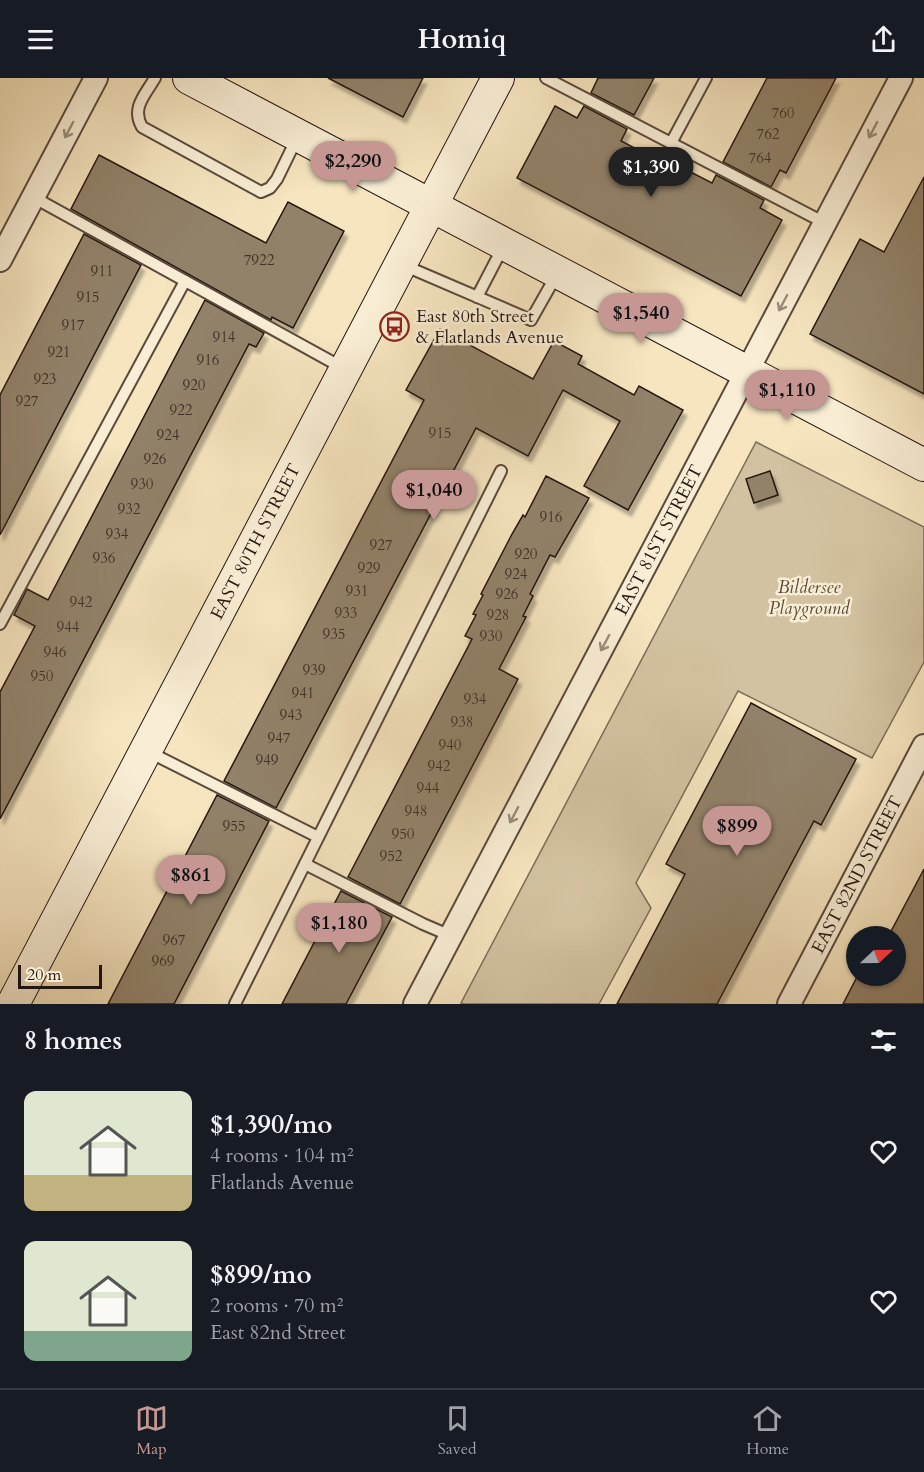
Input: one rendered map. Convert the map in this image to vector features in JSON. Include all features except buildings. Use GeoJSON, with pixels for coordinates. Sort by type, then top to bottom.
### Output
{"type":"FeatureCollection","features":[{"type":"Feature","properties":{"kind":"street"},"geometry":{"type":"LineString","coordinates":[[0,260],[96,78]]}},
{"type":"Feature","properties":{"kind":"street"},"geometry":{"type":"LineString","coordinates":[[189,78],[924,465]]}},
{"type":"Feature","properties":{"kind":"street","name":"EAST 80TH STREET"},"geometry":{"type":"LineString","coordinates":[[13,1004],[498,78]]}},
{"type":"Feature","properties":{"kind":"street","name":"EAST 81ST STREET"},"geometry":{"type":"LineString","coordinates":[[415,1004],[901,78]]}},
{"type":"Feature","properties":{"kind":"street","name":"EAST 82ND STREET"},"geometry":{"type":"LineString","coordinates":[[789,1004],[924,746]]}},
{"type":"Feature","properties":{"kind":"lane"},"geometry":{"type":"LineString","coordinates":[[155,78],[138,107],[136,117],[142,127],[261,192],[270,188],[277,179],[298,136]]}},
{"type":"Feature","properties":{"kind":"lane"},"geometry":{"type":"LineString","coordinates":[[546,78],[825,223]]}},
{"type":"Feature","properties":{"kind":"lane"},"geometry":{"type":"LineString","coordinates":[[671,143],[706,78]]}},
{"type":"Feature","properties":{"kind":"lane"},"geometry":{"type":"LineString","coordinates":[[33,197],[345,370]]}},
{"type":"Feature","properties":{"kind":"lane"},"geometry":{"type":"LineString","coordinates":[[477,297],[504,244]]}},
{"type":"Feature","properties":{"kind":"lane"},"geometry":{"type":"LineString","coordinates":[[400,264],[531,320],[558,272]]}},
{"type":"Feature","properties":{"kind":"lane"},"geometry":{"type":"LineString","coordinates":[[0,624],[185,281]]}},
{"type":"Feature","properties":{"kind":"lane"},"geometry":{"type":"LineString","coordinates":[[235,1004],[501,471]]}},
{"type":"Feature","properties":{"kind":"lane"},"geometry":{"type":"LineString","coordinates":[[146,750],[318,837]]}},
{"type":"Feature","properties":{"kind":"lane"},"geometry":{"type":"LineString","coordinates":[[305,864],[451,936]]}},
{"type":"Feature","properties":{"kind":"green space","name":"Bildersee Playground"},"geometry":{"type":"Polygon","coordinates":[[[756,442],[924,527],[924,662],[872,758],[738,691],[636,883],[651,908],[599,1004],[461,1003],[756,442]]]}},
{"type":"Feature","properties":{"kind":"place","name":"East 80th Street & Flatlands Avenue"},"geometry":{"type":"Point","coordinates":[395,326]}}]}
